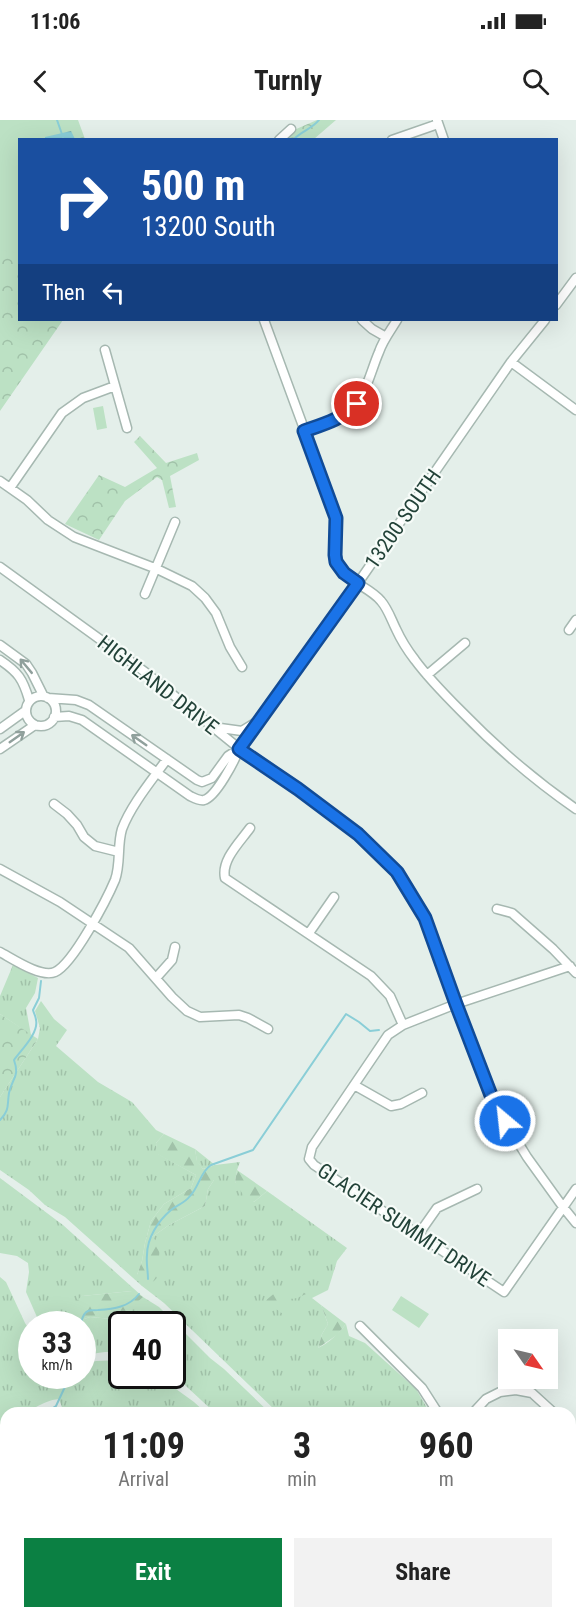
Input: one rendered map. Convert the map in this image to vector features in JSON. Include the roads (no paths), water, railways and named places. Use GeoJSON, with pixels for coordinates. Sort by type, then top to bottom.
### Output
{"type":"FeatureCollection","features":[{"type":"Feature","properties":{"kind":"street"},"geometry":{"type":"LineString","coordinates":[[397,138],[437,122],[443,138]]}},
{"type":"Feature","properties":{"kind":"street"},"geometry":{"type":"LineString","coordinates":[[281,138],[291,129]]}},
{"type":"Feature","properties":{"kind":"street"},"geometry":{"type":"LineString","coordinates":[[558,302],[576,278]]}},
{"type":"Feature","properties":{"kind":"street"},"geometry":{"type":"LineString","coordinates":[[264,321],[336,518],[336,562],[344,573],[377,596],[404,645],[427,675],[475,726],[523,769],[576,809]]}},
{"type":"Feature","properties":{"kind":"street"},"geometry":{"type":"LineString","coordinates":[[363,321],[386,338]]}},
{"type":"Feature","properties":{"kind":"street"},"geometry":{"type":"LineString","coordinates":[[304,431],[335,420],[357,404],[366,389],[379,352],[397,321]]}},
{"type":"Feature","properties":{"kind":"street","name":"13200 SOUTH"},"geometry":{"type":"LineString","coordinates":[[239,749],[511,363],[544,321]]}},
{"type":"Feature","properties":{"kind":"street"},"geometry":{"type":"LineString","coordinates":[[105,350],[127,428]]}},
{"type":"Feature","properties":{"kind":"street"},"geometry":{"type":"LineString","coordinates":[[511,363],[576,410]]}},
{"type":"Feature","properties":{"kind":"street"},"geometry":{"type":"LineString","coordinates":[[10,488],[62,413],[83,398],[115,386]]}},
{"type":"Feature","properties":{"kind":"street"},"geometry":{"type":"LineString","coordinates":[[0,481],[27,500],[48,520],[74,537],[157,569],[192,586],[216,613],[230,647],[242,667]]}},
{"type":"Feature","properties":{"kind":"street"},"geometry":{"type":"LineString","coordinates":[[146,594],[175,522]]}},
{"type":"Feature","properties":{"kind":"street","name":"HIGHLAND DRIVE"},"geometry":{"type":"LineString","coordinates":[[0,567],[145,672],[239,749],[358,834],[397,872],[425,918],[494,1103],[527,1157],[576,1223]]}},
{"type":"Feature","properties":{"kind":"street"},"geometry":{"type":"LineString","coordinates":[[569,630],[576,620]]}},
{"type":"Feature","properties":{"kind":"street"},"geometry":{"type":"LineString","coordinates":[[427,675],[465,643]]}},
{"type":"Feature","properties":{"kind":"street"},"geometry":{"type":"LineString","coordinates":[[0,645],[26,664],[45,697],[54,704],[56,712],[52,721],[44,725],[35,725],[0,749]]}},
{"type":"Feature","properties":{"kind":"street"},"geometry":{"type":"LineString","coordinates":[[0,660],[21,678],[29,700],[26,711],[28,719],[35,725]]}},
{"type":"Feature","properties":{"kind":"street"},"geometry":{"type":"LineString","coordinates":[[29,700],[36,696],[76,700],[89,705],[197,780],[205,782],[212,778],[228,756],[239,749]]}},
{"type":"Feature","properties":{"kind":"street"},"geometry":{"type":"LineString","coordinates":[[0,729],[26,711]]}},
{"type":"Feature","properties":{"kind":"street"},"geometry":{"type":"LineString","coordinates":[[54,717],[69,716],[82,720],[200,800],[212,794],[235,761],[239,749]]}},
{"type":"Feature","properties":{"kind":"street"},"geometry":{"type":"LineString","coordinates":[[212,726],[242,731],[262,717]]}},
{"type":"Feature","properties":{"kind":"street"},"geometry":{"type":"LineString","coordinates":[[0,952],[42,972],[54,973],[69,959],[93,922],[116,878],[122,831],[130,813],[166,759]]}},
{"type":"Feature","properties":{"kind":"street"},"geometry":{"type":"LineString","coordinates":[[54,804],[67,814],[84,837],[95,846],[119,852]]}},
{"type":"Feature","properties":{"kind":"street"},"geometry":{"type":"LineString","coordinates":[[250,828],[226,863],[225,878],[379,982],[390,996],[403,1025],[456,1004],[573,969]]}},
{"type":"Feature","properties":{"kind":"street"},"geometry":{"type":"LineString","coordinates":[[0,869],[93,922],[129,948],[187,1011],[201,1017],[239,1015],[267,1029]]}},
{"type":"Feature","properties":{"kind":"street"},"geometry":{"type":"LineString","coordinates":[[309,933],[334,897]]}},
{"type":"Feature","properties":{"kind":"street"},"geometry":{"type":"LineString","coordinates":[[497,909],[512,913],[573,969]]}},
{"type":"Feature","properties":{"kind":"street"},"geometry":{"type":"LineString","coordinates":[[156,978],[172,960],[175,947]]}},
{"type":"Feature","properties":{"kind":"street","name":"GLACIER SUMMIT DRIVE"},"geometry":{"type":"LineString","coordinates":[[403,1025],[388,1035],[312,1147],[309,1158],[314,1165],[504,1292],[563,1207]]}},
{"type":"Feature","properties":{"kind":"street"},"geometry":{"type":"LineString","coordinates":[[354,1085],[391,1106],[401,1104],[422,1093]]}},
{"type":"Feature","properties":{"kind":"street"},"geometry":{"type":"LineString","coordinates":[[418,1235],[438,1208],[477,1189]]}},
{"type":"Feature","properties":{"kind":"street"},"geometry":{"type":"LineString","coordinates":[[563,1207],[576,1189]]}},
{"type":"Feature","properties":{"kind":"street"},"geometry":{"type":"LineString","coordinates":[[360,1326],[422,1388],[434,1407]]}},
{"type":"Feature","properties":{"kind":"street"},"geometry":{"type":"LineString","coordinates":[[479,1407],[500,1392],[516,1390],[532,1393],[547,1407]]}},
{"type":"Feature","properties":{"kind":"water"},"geometry":{"type":"Polygon","coordinates":[[[71,131],[74,138],[45,138],[71,131]]]}},
{"type":"Feature","properties":{"kind":"waterway"},"geometry":{"type":"LineString","coordinates":[[57,120],[63,138]]}},
{"type":"Feature","properties":{"kind":"waterway"},"geometry":{"type":"LineString","coordinates":[[295,138],[319,120]]}},
{"type":"Feature","properties":{"kind":"waterway"},"geometry":{"type":"LineString","coordinates":[[0,1120],[7,1110],[10,1088],[16,1074],[14,1060],[35,1030],[36,1019],[33,1010],[39,998],[41,981]]}},
{"type":"Feature","properties":{"kind":"waterway"},"geometry":{"type":"LineString","coordinates":[[148,1279],[147,1249],[151,1236],[162,1219],[188,1198],[207,1168],[253,1150],[346,1014],[370,1031],[379,1030]]}},
{"type":"Feature","properties":{"kind":"waterway"},"geometry":{"type":"LineString","coordinates":[[88,1311],[121,1307],[131,1302],[139,1294]]}},
{"type":"Feature","properties":{"kind":"waterway"},"geometry":{"type":"LineString","coordinates":[[54,1407],[64,1389]]}}]}
